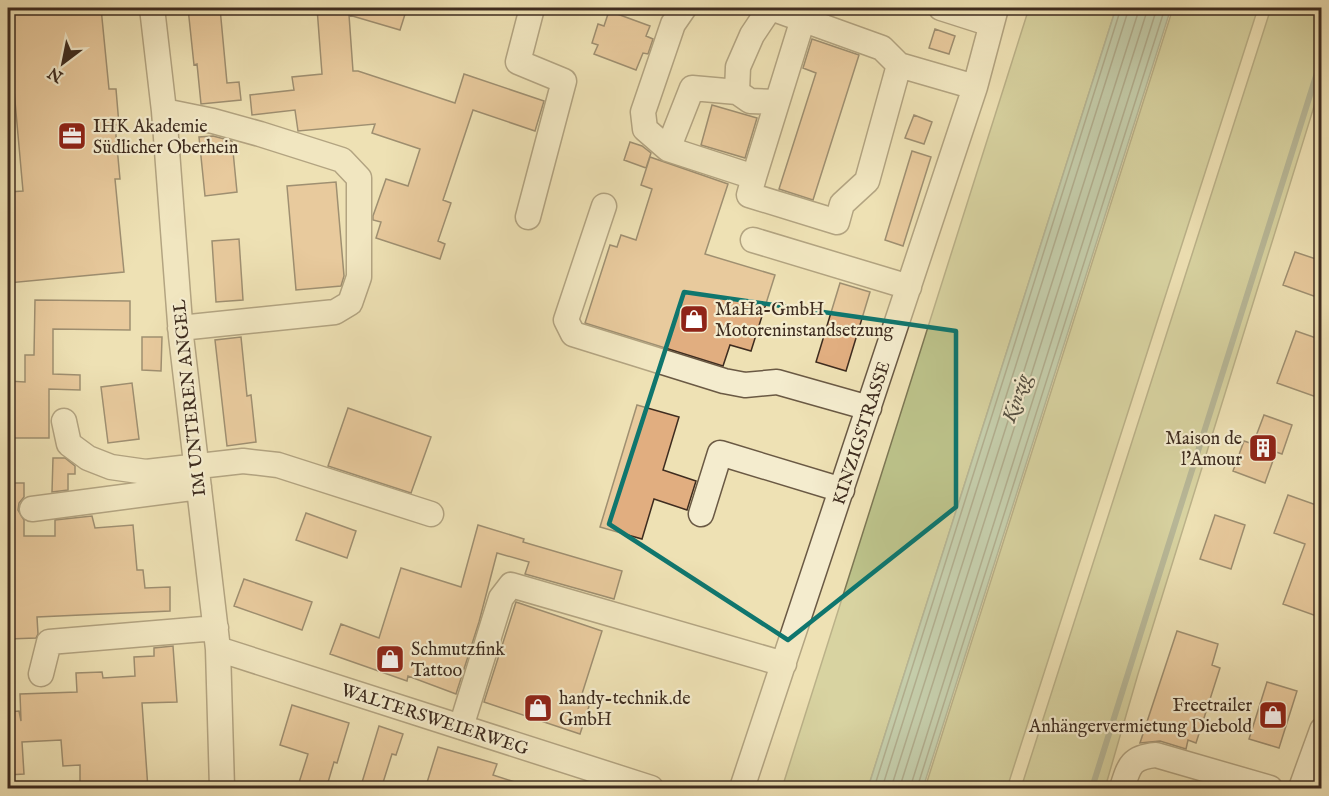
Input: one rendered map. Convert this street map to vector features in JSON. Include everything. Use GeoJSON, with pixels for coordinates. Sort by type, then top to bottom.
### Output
{"type":"FeatureCollection","features":[{"type":"Feature","properties":{"kind":"street","name":"IM UNTEREN ANGEL"},"geometry":{"type":"LineString","coordinates":[[152,8],[164,111],[180,328],[217,638],[222,789]]}},
{"type":"Feature","properties":{"kind":"street"},"geometry":{"type":"LineString","coordinates":[[528,217],[564,81],[518,62],[532,8]]}},
{"type":"Feature","properties":{"kind":"street"},"geometry":{"type":"LineString","coordinates":[[684,8],[673,24],[643,112],[645,129],[668,149],[754,177]]}},
{"type":"Feature","properties":{"kind":"street"},"geometry":{"type":"LineString","coordinates":[[737,92],[738,67],[752,34],[770,8],[882,48],[900,65],[975,87]]}},
{"type":"Feature","properties":{"kind":"street"},"geometry":{"type":"LineString","coordinates":[[941,8],[994,16]]}},
{"type":"Feature","properties":{"kind":"street","name":"KINZIGSTRASSE"},"geometry":{"type":"LineString","coordinates":[[742,789],[975,87],[994,16]]}},
{"type":"Feature","properties":{"kind":"street"},"geometry":{"type":"LineString","coordinates":[[804,19],[749,195],[837,222],[843,204],[867,182],[900,65]]}},
{"type":"Feature","properties":{"kind":"street"},"geometry":{"type":"LineString","coordinates":[[668,149],[692,88],[737,92],[750,101],[777,102]]}},
{"type":"Feature","properties":{"kind":"street"},"geometry":{"type":"LineString","coordinates":[[164,111],[261,134],[342,160],[359,178],[359,277],[350,303],[335,312],[180,328]]}},
{"type":"Feature","properties":{"kind":"street"},"geometry":{"type":"LineString","coordinates":[[604,206],[566,320],[573,334],[724,381],[745,385],[777,382],[869,408]]}},
{"type":"Feature","properties":{"kind":"street"},"geometry":{"type":"LineString","coordinates":[[753,240],[909,287]]}},
{"type":"Feature","properties":{"kind":"street"},"geometry":{"type":"LineString","coordinates":[[64,421],[69,444],[88,458],[111,467],[198,476]]}},
{"type":"Feature","properties":{"kind":"street"},"geometry":{"type":"LineString","coordinates":[[700,514],[720,453],[842,490]]}},
{"type":"Feature","properties":{"kind":"street"},"geometry":{"type":"LineString","coordinates":[[32,509],[198,476],[243,461],[278,465],[431,514]]}},
{"type":"Feature","properties":{"kind":"street"},"geometry":{"type":"LineString","coordinates":[[461,727],[501,598],[511,585],[783,664]]}},
{"type":"Feature","properties":{"kind":"street"},"geometry":{"type":"LineString","coordinates":[[41,674],[49,642],[217,638]]}},
{"type":"Feature","properties":{"kind":"street","name":"WALTERSWEIERWEG"},"geometry":{"type":"LineString","coordinates":[[217,638],[461,727],[651,789]]}},
{"type":"Feature","properties":{"kind":"street"},"geometry":{"type":"LineString","coordinates":[[1301,789],[1322,730]]}},
{"type":"Feature","properties":{"kind":"street"},"geometry":{"type":"LineString","coordinates":[[1122,789],[1133,761],[1143,756],[1156,755],[1270,789]]}},
{"type":"Feature","properties":{"kind":"highlighted area"},"geometry":{"type":"Polygon","coordinates":[[[684,292],[956,331],[956,507],[788,640],[609,524],[684,292]]]}},
{"type":"Feature","properties":{"kind":"green space"},"geometry":{"type":"Polygon","coordinates":[[[1029,8],[1116,8],[868,788],[782,788],[1029,8]]]}},
{"type":"Feature","properties":{"kind":"green space"},"geometry":{"type":"Polygon","coordinates":[[[1173,8],[1258,8],[1007,788],[925,788],[1173,8]]]}},
{"type":"Feature","properties":{"kind":"green space"},"geometry":{"type":"Polygon","coordinates":[[[1271,8],[1321,8],[1321,84],[1138,674],[1105,788],[1021,788],[1271,8]]]}},
{"type":"Feature","properties":{"kind":"water","name":"Kinzig"},"geometry":{"type":"Polygon","coordinates":[[[1116,8],[1171,8],[923,788],[868,788],[1116,8]]]}},
{"type":"Feature","properties":{"kind":"building"},"geometry":{"type":"Polygon","coordinates":[[[10,8],[101,8],[109,89],[116,89],[119,125],[115,125],[120,179],[115,179],[124,272],[8,283],[8,192],[23,191],[14,90],[8,91],[10,8]]]}},
{"type":"Feature","properties":{"kind":"building"},"geometry":{"type":"Polygon","coordinates":[[[188,8],[220,8],[227,83],[239,82],[241,100],[201,104],[188,8]]]}},
{"type":"Feature","properties":{"kind":"building"},"geometry":{"type":"Polygon","coordinates":[[[317,8],[407,8],[400,30],[349,15],[353,71],[455,103],[464,74],[544,101],[535,131],[473,110],[443,200],[451,203],[438,241],[445,244],[440,259],[376,238],[381,222],[373,220],[373,216],[386,179],[408,186],[420,149],[372,133],[375,124],[298,131],[295,110],[252,115],[250,95],[294,90],[292,77],[322,74],[317,8]]]}},
{"type":"Feature","properties":{"kind":"building"},"geometry":{"type":"Polygon","coordinates":[[[609,11],[650,26],[646,36],[653,39],[648,54],[643,53],[636,70],[594,54],[598,45],[592,43],[598,24],[604,26],[609,11]]]}},
{"type":"Feature","properties":{"kind":"building"},"geometry":{"type":"Polygon","coordinates":[[[935,29],[955,36],[949,54],[929,48],[935,29]]]}},
{"type":"Feature","properties":{"kind":"building"},"geometry":{"type":"Polygon","coordinates":[[[812,39],[859,55],[813,200],[779,189],[816,73],[803,68],[812,39]]]}},
{"type":"Feature","properties":{"kind":"building"},"geometry":{"type":"Polygon","coordinates":[[[712,105],[757,118],[745,158],[701,145],[712,105]]]}},
{"type":"Feature","properties":{"kind":"building"},"geometry":{"type":"Polygon","coordinates":[[[914,115],[932,122],[924,144],[905,138],[914,115]]]}},
{"type":"Feature","properties":{"kind":"building"},"geometry":{"type":"Polygon","coordinates":[[[213,136],[232,141],[237,192],[205,196],[199,137],[213,136]]]}},
{"type":"Feature","properties":{"kind":"building"},"geometry":{"type":"Polygon","coordinates":[[[630,142],[642,146],[651,153],[646,168],[624,160],[630,142]]]}},
{"type":"Feature","properties":{"kind":"building"},"geometry":{"type":"Polygon","coordinates":[[[912,151],[931,157],[903,246],[885,240],[912,151]]]}},
{"type":"Feature","properties":{"kind":"building"},"geometry":{"type":"Polygon","coordinates":[[[650,157],[728,184],[705,254],[775,275],[751,351],[730,345],[723,366],[585,323],[610,245],[617,247],[621,235],[636,240],[652,189],[641,185],[650,157]]]}},
{"type":"Feature","properties":{"kind":"building"},"geometry":{"type":"Polygon","coordinates":[[[336,182],[344,276],[341,286],[296,290],[287,186],[336,182]]]}},
{"type":"Feature","properties":{"kind":"building"},"geometry":{"type":"Polygon","coordinates":[[[239,239],[243,300],[216,302],[212,241],[239,239]]]}},
{"type":"Feature","properties":{"kind":"building"},"geometry":{"type":"Polygon","coordinates":[[[1295,252],[1322,261],[1322,299],[1283,285],[1295,252]]]}},
{"type":"Feature","properties":{"kind":"building"},"geometry":{"type":"Polygon","coordinates":[[[840,283],[870,292],[846,371],[816,362],[840,283]]]}},
{"type":"Feature","properties":{"kind":"building"},"geometry":{"type":"Polygon","coordinates":[[[35,300],[130,301],[130,330],[53,329],[53,374],[80,375],[80,390],[49,389],[49,438],[8,438],[8,381],[25,382],[25,355],[34,355],[35,300]]]}},
{"type":"Feature","properties":{"kind":"building"},"geometry":{"type":"Polygon","coordinates":[[[1296,331],[1322,340],[1322,399],[1277,383],[1296,331]]]}},
{"type":"Feature","properties":{"kind":"building"},"geometry":{"type":"Polygon","coordinates":[[[142,337],[162,337],[161,371],[142,370],[142,337]]]}},
{"type":"Feature","properties":{"kind":"building"},"geometry":{"type":"Polygon","coordinates":[[[241,337],[247,396],[251,395],[256,442],[227,446],[215,340],[241,337]]]}},
{"type":"Feature","properties":{"kind":"building"},"geometry":{"type":"Polygon","coordinates":[[[132,383],[139,439],[108,443],[101,387],[132,383]]]}},
{"type":"Feature","properties":{"kind":"building"},"geometry":{"type":"Polygon","coordinates":[[[637,405],[679,417],[663,470],[696,481],[687,510],[654,499],[642,539],[600,527],[637,405]]]}},
{"type":"Feature","properties":{"kind":"building"},"geometry":{"type":"Polygon","coordinates":[[[348,408],[431,437],[411,493],[328,466],[348,408]]]}},
{"type":"Feature","properties":{"kind":"building","name":"Maison de l'Amour"},"geometry":{"type":"Polygon","coordinates":[[[1264,415],[1292,425],[1282,454],[1276,452],[1265,483],[1233,471],[1244,441],[1253,444],[1264,415]]]}},
{"type":"Feature","properties":{"kind":"building"},"geometry":{"type":"Polygon","coordinates":[[[53,458],[65,458],[75,466],[75,474],[68,474],[68,490],[52,492],[53,458]]]}},
{"type":"Feature","properties":{"kind":"building"},"geometry":{"type":"Polygon","coordinates":[[[8,483],[24,483],[24,497],[19,503],[18,510],[24,520],[24,536],[55,536],[55,520],[92,516],[95,528],[133,525],[137,570],[143,570],[145,588],[170,587],[170,611],[37,617],[38,634],[36,638],[8,639],[8,483]]]}},
{"type":"Feature","properties":{"kind":"building"},"geometry":{"type":"Polygon","coordinates":[[[1288,495],[1322,507],[1322,618],[1283,604],[1305,544],[1274,533],[1288,495]]]}},
{"type":"Feature","properties":{"kind":"building"},"geometry":{"type":"Polygon","coordinates":[[[306,513],[356,531],[347,558],[296,540],[306,513]]]}},
{"type":"Feature","properties":{"kind":"building"},"geometry":{"type":"Polygon","coordinates":[[[1215,515],[1245,525],[1231,569],[1200,559],[1215,515]]]}},
{"type":"Feature","properties":{"kind":"building"},"geometry":{"type":"Polygon","coordinates":[[[478,525],[524,539],[523,542],[622,571],[614,599],[525,574],[529,562],[497,553],[479,622],[456,694],[408,676],[407,681],[330,654],[341,624],[379,638],[401,568],[461,587],[478,525]]]}},
{"type":"Feature","properties":{"kind":"building"},"geometry":{"type":"Polygon","coordinates":[[[244,579],[312,602],[302,630],[234,606],[244,579]]]}},
{"type":"Feature","properties":{"kind":"building"},"geometry":{"type":"Polygon","coordinates":[[[516,602],[602,631],[581,697],[591,700],[580,734],[484,702],[516,602]]]}},
{"type":"Feature","properties":{"kind":"building"},"geometry":{"type":"Polygon","coordinates":[[[1177,631],[1218,644],[1212,665],[1220,668],[1196,743],[1188,740],[1186,749],[1160,741],[1140,743],[1177,631]]]}},
{"type":"Feature","properties":{"kind":"building"},"geometry":{"type":"Polygon","coordinates":[[[173,646],[177,702],[142,703],[148,789],[80,789],[80,765],[63,766],[61,740],[22,742],[24,774],[8,775],[8,712],[19,711],[21,721],[20,694],[77,692],[76,673],[102,672],[103,678],[135,676],[134,657],[154,656],[154,648],[173,646]]]}},
{"type":"Feature","properties":{"kind":"building","name":"Freetrailer Anhängervermietung Diebold"},"geometry":{"type":"Polygon","coordinates":[[[1267,682],[1297,691],[1279,748],[1249,739],[1267,682]]]}},
{"type":"Feature","properties":{"kind":"building"},"geometry":{"type":"Polygon","coordinates":[[[292,705],[349,723],[337,763],[334,762],[326,789],[297,789],[308,754],[280,745],[292,705]]]}},
{"type":"Feature","properties":{"kind":"building"},"geometry":{"type":"Polygon","coordinates":[[[379,726],[403,734],[396,755],[392,754],[381,789],[360,789],[379,726]]]}},
{"type":"Feature","properties":{"kind":"building"},"geometry":{"type":"Polygon","coordinates":[[[438,747],[497,764],[493,775],[524,785],[523,789],[425,789],[438,747]]]}},
{"type":"Feature","properties":{"kind":"waterway"},"geometry":{"type":"LineString","coordinates":[[1092,788],[1322,57]]}},
{"type":"Feature","properties":{"kind":"place","name":"IHK Akademie Südlicher Oberhein"},"geometry":{"type":"Point","coordinates":[72,136]}},
{"type":"Feature","properties":{"kind":"place","name":"MaHa-GmbH Motoreninstandsetzung"},"geometry":{"type":"Point","coordinates":[694,319]}},
{"type":"Feature","properties":{"kind":"place","name":"Maison de l'Amour"},"geometry":{"type":"Point","coordinates":[1263,448]}},
{"type":"Feature","properties":{"kind":"place","name":"Schmutzfink Tattoo"},"geometry":{"type":"Point","coordinates":[390,659]}},
{"type":"Feature","properties":{"kind":"place","name":"handy-technik.de GmbH"},"geometry":{"type":"Point","coordinates":[538,708]}},
{"type":"Feature","properties":{"kind":"place","name":"Freetrailer Anhängervermietung Diebold"},"geometry":{"type":"Point","coordinates":[1273,715]}}]}
